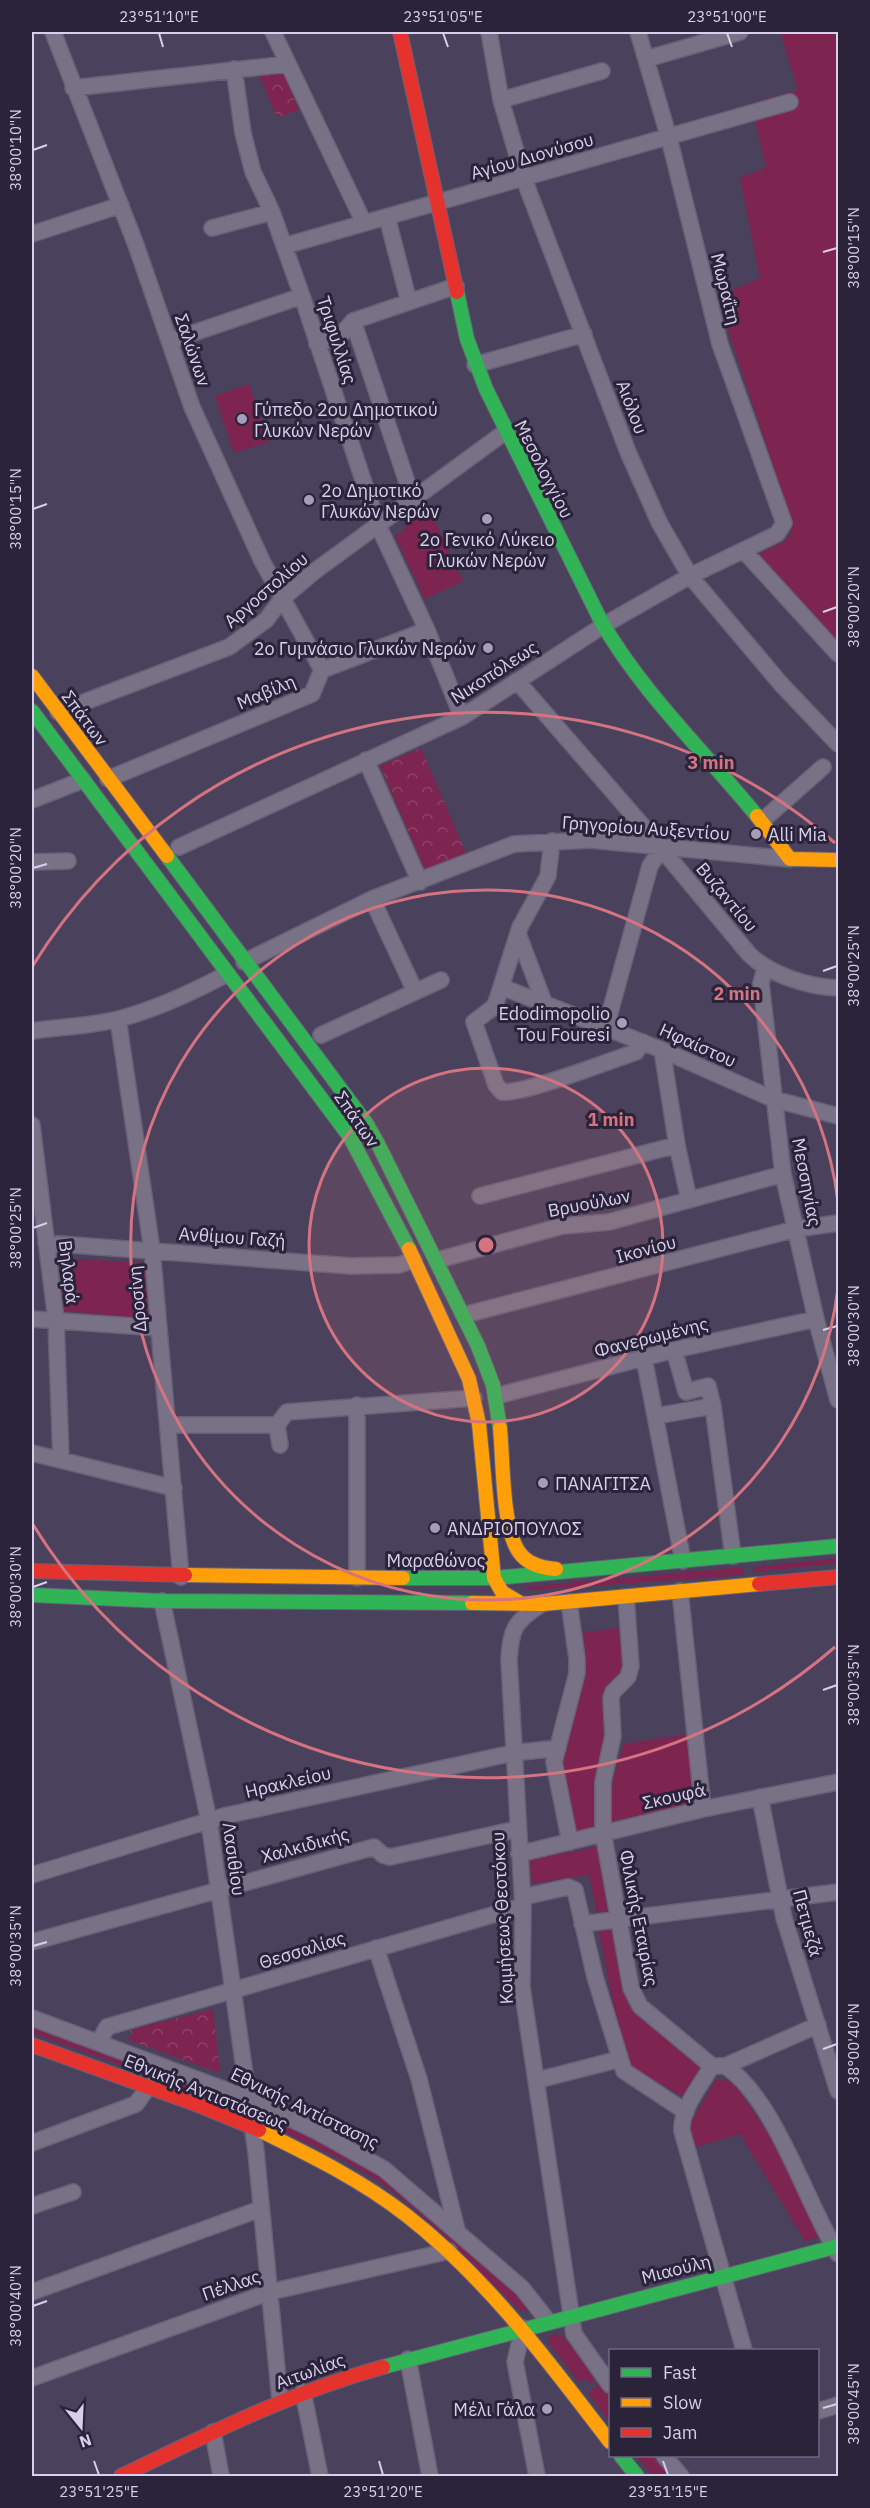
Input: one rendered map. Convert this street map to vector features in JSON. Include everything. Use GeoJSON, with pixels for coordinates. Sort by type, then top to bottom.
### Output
{"type":"FeatureCollection","features":[{"type":"Feature","properties":{"kind":"main road","name":"Μεσολογγίου"},"geometry":{"type":"LineString","coordinates":[[400,32],[475,365],[505,432],[604,625],[633,671],[762,821],[790,859]]}},
{"type":"Feature","properties":{"kind":"main road","name":"Σπάτων"},"geometry":{"type":"LineString","coordinates":[[32,676],[366,1123],[399,1180],[489,1371],[496,1396],[510,1529],[516,1549],[529,1562],[550,1569],[581,1571]]}},
{"type":"Feature","properties":{"kind":"main road","name":"Σπάτων"},"geometry":{"type":"LineString","coordinates":[[32,711],[350,1137],[375,1180],[459,1355],[474,1398],[494,1578]]}},
{"type":"Feature","properties":{"kind":"main road","name":"Γρηγορίου Αυξεντίου"},"geometry":{"type":"LineString","coordinates":[[790,859],[838,860]]}},
{"type":"Feature","properties":{"kind":"main road","name":"Μαραθώνος"},"geometry":{"type":"LineString","coordinates":[[32,1571],[182,1576],[494,1578],[838,1546]]}},
{"type":"Feature","properties":{"kind":"main road"},"geometry":{"type":"LineString","coordinates":[[32,1595],[162,1601],[543,1604],[838,1577]]}},
{"type":"Feature","properties":{"kind":"main road"},"geometry":{"type":"LineString","coordinates":[[494,1578],[502,1592],[522,1604]]}},
{"type":"Feature","properties":{"kind":"main road","name":"Εθνικής Αντιστάσεως"},"geometry":{"type":"LineString","coordinates":[[32,2045],[149,2086],[252,2127],[357,2181],[449,2250],[523,2328],[609,2441]]}},
{"type":"Feature","properties":{"kind":"main road","name":"Μιαούλη"},"geometry":{"type":"LineString","coordinates":[[523,2328],[722,2276],[837,2249]]}},
{"type":"Feature","properties":{"kind":"main road","name":"Αιτωλίας"},"geometry":{"type":"LineString","coordinates":[[121,2476],[139,2472],[213,2432],[280,2400],[408,2359],[523,2328]]}},
{"type":"Feature","properties":{"kind":"main road"},"geometry":{"type":"LineString","coordinates":[[622,2457],[637,2476]]}},
{"type":"Feature","properties":{"kind":"street","name":"Σαλώνων"},"geometry":{"type":"LineString","coordinates":[[53,32],[73,88],[121,205],[185,388],[220,471],[282,599],[322,670]]}},
{"type":"Feature","properties":{"kind":"street"},"geometry":{"type":"LineString","coordinates":[[273,32],[364,223]]}},
{"type":"Feature","properties":{"kind":"street","name":"Αιόλου"},"geometry":{"type":"LineString","coordinates":[[489,32],[501,100],[524,179],[642,483],[668,540],[690,576],[781,684],[838,743]]}},
{"type":"Feature","properties":{"kind":"street","name":"Μωραΐτη"},"geometry":{"type":"LineString","coordinates":[[638,32],[669,138],[720,344],[784,524]]}},
{"type":"Feature","properties":{"kind":"street"},"geometry":{"type":"LineString","coordinates":[[646,59],[740,32]]}},
{"type":"Feature","properties":{"kind":"street"},"geometry":{"type":"LineString","coordinates":[[73,88],[288,64]]}},
{"type":"Feature","properties":{"kind":"street","name":"Τριφυλλίας"},"geometry":{"type":"LineString","coordinates":[[234,69],[248,155],[272,212],[302,296],[378,525],[427,630],[462,717]]}},
{"type":"Feature","properties":{"kind":"street"},"geometry":{"type":"LineString","coordinates":[[501,100],[602,71]]}},
{"type":"Feature","properties":{"kind":"street","name":"Αγίου Διονύσου"},"geometry":{"type":"LineString","coordinates":[[284,246],[790,102]]}},
{"type":"Feature","properties":{"kind":"street"},"geometry":{"type":"LineString","coordinates":[[32,234],[121,205]]}},
{"type":"Feature","properties":{"kind":"street"},"geometry":{"type":"LineString","coordinates":[[212,228],[272,212]]}},
{"type":"Feature","properties":{"kind":"street"},"geometry":{"type":"LineString","coordinates":[[387,217],[409,302]]}},
{"type":"Feature","properties":{"kind":"street"},"geometry":{"type":"LineString","coordinates":[[317,344],[341,335],[352,321],[456,286]]}},
{"type":"Feature","properties":{"kind":"street"},"geometry":{"type":"LineString","coordinates":[[170,342],[302,296]]}},
{"type":"Feature","properties":{"kind":"street"},"geometry":{"type":"LineString","coordinates":[[352,321],[413,500]]}},
{"type":"Feature","properties":{"kind":"street"},"geometry":{"type":"LineString","coordinates":[[475,365],[584,334]]}},
{"type":"Feature","properties":{"kind":"street","name":"Αργοστολίου"},"geometry":{"type":"LineString","coordinates":[[58,712],[229,647],[266,620],[282,599],[505,432]]}},
{"type":"Feature","properties":{"kind":"street","name":"Νικοπόλεως"},"geometry":{"type":"LineString","coordinates":[[179,847],[462,717],[604,625],[690,576],[777,534],[784,524]]}},
{"type":"Feature","properties":{"kind":"street"},"geometry":{"type":"LineString","coordinates":[[744,551],[838,654]]}},
{"type":"Feature","properties":{"kind":"street"},"geometry":{"type":"LineString","coordinates":[[322,670],[427,630]]}},
{"type":"Feature","properties":{"kind":"street","name":"Μαβίλη"},"geometry":{"type":"LineString","coordinates":[[108,779],[312,694],[322,670]]}},
{"type":"Feature","properties":{"kind":"street","name":"Βυζαντίου"},"geometry":{"type":"LineString","coordinates":[[517,681],[749,954],[765,968],[824,988],[838,988]]}},
{"type":"Feature","properties":{"kind":"street"},"geometry":{"type":"LineString","coordinates":[[366,760],[420,882]]}},
{"type":"Feature","properties":{"kind":"street"},"geometry":{"type":"LineString","coordinates":[[762,821],[823,767]]}},
{"type":"Feature","properties":{"kind":"street"},"geometry":{"type":"LineString","coordinates":[[32,800],[83,780]]}},
{"type":"Feature","properties":{"kind":"street","name":"Γρηγορίου Αυξεντίου"},"geometry":{"type":"LineString","coordinates":[[244,962],[372,899],[514,844],[590,840],[661,849],[790,859]]}},
{"type":"Feature","properties":{"kind":"street"},"geometry":{"type":"LineString","coordinates":[[552,841],[548,876],[518,934],[494,1008],[474,1025],[496,1085],[502,1092],[530,1087],[636,1052],[643,1042]]}},
{"type":"Feature","properties":{"kind":"street"},"geometry":{"type":"LineString","coordinates":[[606,1028],[650,866],[661,849]]}},
{"type":"Feature","properties":{"kind":"street"},"geometry":{"type":"LineString","coordinates":[[32,862],[68,861]]}},
{"type":"Feature","properties":{"kind":"street"},"geometry":{"type":"LineString","coordinates":[[372,899],[415,991]]}},
{"type":"Feature","properties":{"kind":"street"},"geometry":{"type":"LineString","coordinates":[[518,934],[544,1002]]}},
{"type":"Feature","properties":{"kind":"street","name":"Μεσσηνίας"},"geometry":{"type":"LineString","coordinates":[[765,968],[761,983],[783,1174],[816,1319],[838,1400]]}},
{"type":"Feature","properties":{"kind":"street"},"geometry":{"type":"LineString","coordinates":[[32,1031],[118,1019],[188,994],[227,974]]}},
{"type":"Feature","properties":{"kind":"street"},"geometry":{"type":"LineString","coordinates":[[321,1035],[441,980]]}},
{"type":"Feature","properties":{"kind":"street","name":"Ηφαίστου"},"geometry":{"type":"LineString","coordinates":[[502,987],[643,1042],[773,1099],[838,1116]]}},
{"type":"Feature","properties":{"kind":"street","name":"Δροσίνη"},"geometry":{"type":"LineString","coordinates":[[118,1019],[152,1251],[182,1576]]}},
{"type":"Feature","properties":{"kind":"street"},"geometry":{"type":"LineString","coordinates":[[662,1050],[677,1145],[689,1200]]}},
{"type":"Feature","properties":{"kind":"street","name":"Βηλαρά"},"geometry":{"type":"LineString","coordinates":[[32,1125],[56,1320],[61,1460]]}},
{"type":"Feature","properties":{"kind":"street"},"geometry":{"type":"LineString","coordinates":[[480,1196],[677,1145]]}},
{"type":"Feature","properties":{"kind":"street","name":"Βρυούλων"},"geometry":{"type":"LineString","coordinates":[[438,1260],[562,1226],[609,1222],[783,1174]]}},
{"type":"Feature","properties":{"kind":"street","name":"Ικονίου"},"geometry":{"type":"LineString","coordinates":[[464,1315],[796,1229],[838,1223]]}},
{"type":"Feature","properties":{"kind":"street","name":"Ανθίμου Γαζή"},"geometry":{"type":"LineString","coordinates":[[46,1243],[351,1266],[399,1265],[414,1260]]}},
{"type":"Feature","properties":{"kind":"street"},"geometry":{"type":"LineString","coordinates":[[32,1319],[159,1328]]}},
{"type":"Feature","properties":{"kind":"street","name":"Φανερωμένης"},"geometry":{"type":"LineString","coordinates":[[496,1396],[674,1350],[816,1319]]}},
{"type":"Feature","properties":{"kind":"street"},"geometry":{"type":"LineString","coordinates":[[674,1350],[691,1410]]}},
{"type":"Feature","properties":{"kind":"street"},"geometry":{"type":"LineString","coordinates":[[644,1358],[683,1561]]}},
{"type":"Feature","properties":{"kind":"street"},"geometry":{"type":"LineString","coordinates":[[686,1392],[708,1386],[713,1406],[732,1556]]}},
{"type":"Feature","properties":{"kind":"street"},"geometry":{"type":"LineString","coordinates":[[280,1445],[277,1425],[287,1412],[474,1398]]}},
{"type":"Feature","properties":{"kind":"street"},"geometry":{"type":"LineString","coordinates":[[357,1405],[357,1578]]}},
{"type":"Feature","properties":{"kind":"street"},"geometry":{"type":"LineString","coordinates":[[656,1416],[713,1406]]}},
{"type":"Feature","properties":{"kind":"street"},"geometry":{"type":"LineString","coordinates":[[168,1425],[277,1425]]}},
{"type":"Feature","properties":{"kind":"street"},"geometry":{"type":"LineString","coordinates":[[32,1453],[174,1488]]}},
{"type":"Feature","properties":{"kind":"street"},"geometry":{"type":"LineString","coordinates":[[680,1592],[703,1809]]}},
{"type":"Feature","properties":{"kind":"street","name":"Φιλικής Εταιρίας"},"geometry":{"type":"LineString","coordinates":[[626,1597],[632,1666],[628,1677],[610,1698],[613,1736],[603,1782],[603,1832],[633,1998],[719,2066],[736,2072],[776,2129],[837,2249]]}},
{"type":"Feature","properties":{"kind":"street","name":"Λασιθίου"},"geometry":{"type":"LineString","coordinates":[[162,1601],[209,1821],[219,1888],[252,2127],[280,2400]]}},
{"type":"Feature","properties":{"kind":"street"},"geometry":{"type":"LineString","coordinates":[[569,1602],[577,1673],[554,1762],[570,1842]]}},
{"type":"Feature","properties":{"kind":"street","name":"Κοιμήσεως Θεοτόκου"},"geometry":{"type":"LineString","coordinates":[[543,1604],[523,1616],[514,1626],[510,1638],[508,1660],[515,1736],[513,1753],[523,1901],[522,1987],[538,2080],[571,2315]]}},
{"type":"Feature","properties":{"kind":"street","name":"Ηρακλείου"},"geometry":{"type":"LineString","coordinates":[[32,1875],[209,1821],[513,1753],[558,1748]]}},
{"type":"Feature","properties":{"kind":"street","name":"Σκουφά"},"geometry":{"type":"LineString","coordinates":[[519,1854],[703,1809],[838,1782]]}},
{"type":"Feature","properties":{"kind":"street","name":"Πετμεζά"},"geometry":{"type":"LineString","coordinates":[[760,1797],[784,1918],[838,2091]]}},
{"type":"Feature","properties":{"kind":"street","name":"Χαλκιδικής"},"geometry":{"type":"LineString","coordinates":[[32,1942],[219,1888],[374,1847],[383,1855],[390,1857],[518,1829]]}},
{"type":"Feature","properties":{"kind":"street","name":"Θεσσαλίας"},"geometry":{"type":"LineString","coordinates":[[99,2042],[107,2027],[572,1888],[576,1893],[582,1924]]}},
{"type":"Feature","properties":{"kind":"street"},"geometry":{"type":"LineString","coordinates":[[686,2112],[624,2071],[595,1977],[582,1924],[838,1892]]}},
{"type":"Feature","properties":{"kind":"street"},"geometry":{"type":"LineString","coordinates":[[376,1948],[419,2079],[458,2230]]}},
{"type":"Feature","properties":{"kind":"street","name":"Εθνικής Αντίστασης"},"geometry":{"type":"LineString","coordinates":[[32,2018],[247,2098],[318,2132],[384,2169],[458,2230],[522,2288],[548,2321]]}},
{"type":"Feature","properties":{"kind":"street"},"geometry":{"type":"LineString","coordinates":[[744,2349],[681,2124],[686,2112],[719,2066],[818,2025]]}},
{"type":"Feature","properties":{"kind":"street"},"geometry":{"type":"LineString","coordinates":[[538,2080],[620,2059]]}},
{"type":"Feature","properties":{"kind":"street"},"geometry":{"type":"LineString","coordinates":[[32,2143],[136,2104],[149,2086]]}},
{"type":"Feature","properties":{"kind":"street"},"geometry":{"type":"LineString","coordinates":[[32,2206],[73,2192]]}},
{"type":"Feature","properties":{"kind":"street"},"geometry":{"type":"LineString","coordinates":[[32,2292],[260,2209]]}},
{"type":"Feature","properties":{"kind":"street","name":"Πέλλας"},"geometry":{"type":"LineString","coordinates":[[32,2378],[270,2292],[449,2250]]}},
{"type":"Feature","properties":{"kind":"street"},"geometry":{"type":"LineString","coordinates":[[571,2315],[578,2342],[609,2384]]}},
{"type":"Feature","properties":{"kind":"street"},"geometry":{"type":"LineString","coordinates":[[523,2328],[515,2362],[537,2476]]}},
{"type":"Feature","properties":{"kind":"street"},"geometry":{"type":"LineString","coordinates":[[408,2359],[430,2476]]}},
{"type":"Feature","properties":{"kind":"street"},"geometry":{"type":"LineString","coordinates":[[303,2392],[320,2476]]}},
{"type":"Feature","properties":{"kind":"street"},"geometry":{"type":"LineString","coordinates":[[819,2411],[838,2405]]}},
{"type":"Feature","properties":{"kind":"street"},"geometry":{"type":"LineString","coordinates":[[213,2432],[221,2476]]}},
{"type":"Feature","properties":{"kind":"street"},"geometry":{"type":"LineString","coordinates":[[669,2457],[681,2476]]}},
{"type":"Feature","properties":{"kind":"green space"},"geometry":{"type":"Polygon","coordinates":[[[780,32],[838,32],[838,646],[758,555],[788,539],[793,525],[722,312],[720,296],[760,278],[740,178],[766,168],[751,103],[798,90],[780,32]]]}},
{"type":"Feature","properties":{"kind":"green space"},"geometry":{"type":"Polygon","coordinates":[[[284,74],[299,110],[277,117],[259,75],[284,74]]]}},
{"type":"Feature","properties":{"kind":"green space","name":"Γύπεδο 2ου Δημοτικού Γλυκών Νερών"},"geometry":{"type":"Polygon","coordinates":[[[249,384],[269,442],[234,453],[215,396],[249,384]]]}},
{"type":"Feature","properties":{"kind":"green space"},"geometry":{"type":"Polygon","coordinates":[[[412,516],[433,518],[463,581],[425,599],[395,536],[402,532],[412,516]]]}},
{"type":"Feature","properties":{"kind":"green space"},"geometry":{"type":"Polygon","coordinates":[[[421,748],[466,853],[425,870],[380,766],[421,748]]]}},
{"type":"Feature","properties":{"kind":"green space"},"geometry":{"type":"Polygon","coordinates":[[[59,1258],[145,1263],[150,1319],[64,1311],[59,1258]]]}},
{"type":"Feature","properties":{"kind":"green space"},"geometry":{"type":"Polygon","coordinates":[[[838,1558],[838,1563],[754,1572],[753,1567],[838,1558]]]}},
{"type":"Feature","properties":{"kind":"green space"},"geometry":{"type":"Polygon","coordinates":[[[743,1567],[744,1575],[533,1590],[521,1587],[743,1567]]]}},
{"type":"Feature","properties":{"kind":"green space"},"geometry":{"type":"Polygon","coordinates":[[[622,1628],[623,1669],[606,1689],[607,1742],[597,1782],[594,1831],[575,1835],[563,1758],[585,1671],[584,1632],[622,1628]]]}},
{"type":"Feature","properties":{"kind":"green space"},"geometry":{"type":"Polygon","coordinates":[[[687,1734],[694,1803],[609,1822],[613,1779],[624,1744],[687,1734]]]}},
{"type":"Feature","properties":{"kind":"green space"},"geometry":{"type":"Polygon","coordinates":[[[599,1847],[610,1910],[597,1913],[589,1875],[531,1884],[530,1859],[599,1847]]]}},
{"type":"Feature","properties":{"kind":"green space"},"geometry":{"type":"Polygon","coordinates":[[[614,1928],[627,2003],[635,2013],[702,2068],[686,2098],[625,2066],[599,1931],[614,1928]]]}},
{"type":"Feature","properties":{"kind":"green space"},"geometry":{"type":"Polygon","coordinates":[[[213,2009],[220,2073],[126,2039],[133,2036],[130,2030],[213,2009]]]}},
{"type":"Feature","properties":{"kind":"green space"},"geometry":{"type":"Polygon","coordinates":[[[32,2023],[234,2099],[236,2107],[32,2033],[32,2023]]]}},
{"type":"Feature","properties":{"kind":"green space"},"geometry":{"type":"Polygon","coordinates":[[[716,2080],[733,2081],[835,2234],[805,2241],[740,2134],[693,2148],[687,2129],[716,2080]]]}},
{"type":"Feature","properties":{"kind":"green space"},"geometry":{"type":"Polygon","coordinates":[[[267,2113],[380,2172],[520,2293],[532,2310],[520,2311],[429,2222],[391,2190],[345,2161],[267,2124],[264,2118],[267,2113]]]}},
{"type":"Feature","properties":{"kind":"green space"},"geometry":{"type":"Polygon","coordinates":[[[552,2334],[563,2336],[596,2379],[590,2384],[585,2378],[580,2383],[547,2341],[552,2334]]]}},
{"type":"Feature","properties":{"kind":"green space"},"geometry":{"type":"Polygon","coordinates":[[[600,2383],[609,2396],[609,2421],[588,2393],[600,2383]]]}},
{"type":"Feature","properties":{"kind":"green space"},"geometry":{"type":"Polygon","coordinates":[[[637,2457],[657,2457],[672,2476],[653,2476],[637,2457]]]}},
{"type":"Feature","properties":{"kind":"traffic: fast"},"geometry":{"type":"LineString","coordinates":[[457,292],[467,339],[486,389],[601,621],[655,698],[757,816]]}},
{"type":"Feature","properties":{"kind":"traffic: fast"},"geometry":{"type":"LineString","coordinates":[[32,711],[350,1137],[409,1249]]}},
{"type":"Feature","properties":{"kind":"traffic: fast"},"geometry":{"type":"LineString","coordinates":[[167,856],[366,1123],[478,1346],[493,1385],[500,1428]]}},
{"type":"Feature","properties":{"kind":"traffic: fast"},"geometry":{"type":"LineString","coordinates":[[403,1578],[494,1578],[838,1546]]}},
{"type":"Feature","properties":{"kind":"traffic: fast"},"geometry":{"type":"LineString","coordinates":[[32,1595],[162,1601],[472,1603]]}},
{"type":"Feature","properties":{"kind":"traffic: fast"},"geometry":{"type":"LineString","coordinates":[[383,2367],[838,2246]]}},
{"type":"Feature","properties":{"kind":"traffic: fast"},"geometry":{"type":"LineString","coordinates":[[622,2457],[637,2476]]}},
{"type":"Feature","properties":{"kind":"traffic: slow"},"geometry":{"type":"LineString","coordinates":[[32,676],[167,856]]}},
{"type":"Feature","properties":{"kind":"traffic: slow"},"geometry":{"type":"LineString","coordinates":[[757,816],[790,859],[838,860]]}},
{"type":"Feature","properties":{"kind":"traffic: slow"},"geometry":{"type":"LineString","coordinates":[[409,1249],[469,1379],[479,1424],[494,1578],[502,1592],[522,1604]]}},
{"type":"Feature","properties":{"kind":"traffic: slow"},"geometry":{"type":"LineString","coordinates":[[500,1428],[506,1511],[513,1541],[526,1560],[556,1569]]}},
{"type":"Feature","properties":{"kind":"traffic: slow"},"geometry":{"type":"LineString","coordinates":[[185,1575],[403,1578]]}},
{"type":"Feature","properties":{"kind":"traffic: slow"},"geometry":{"type":"LineString","coordinates":[[472,1603],[543,1604],[759,1584]]}},
{"type":"Feature","properties":{"kind":"traffic: slow"},"geometry":{"type":"LineString","coordinates":[[259,2130],[371,2190],[406,2215],[435,2240],[490,2293],[609,2441]]}},
{"type":"Feature","properties":{"kind":"traffic: jam"},"geometry":{"type":"LineString","coordinates":[[400,32],[457,292]]}},
{"type":"Feature","properties":{"kind":"traffic: jam"},"geometry":{"type":"LineString","coordinates":[[32,1571],[185,1575]]}},
{"type":"Feature","properties":{"kind":"traffic: jam"},"geometry":{"type":"LineString","coordinates":[[759,1584],[838,1577]]}},
{"type":"Feature","properties":{"kind":"traffic: jam"},"geometry":{"type":"LineString","coordinates":[[32,2045],[198,2105],[259,2130]]}},
{"type":"Feature","properties":{"kind":"traffic: jam"},"geometry":{"type":"LineString","coordinates":[[121,2476],[282,2402],[348,2377],[383,2367]]}},
{"type":"Feature","properties":{"kind":"place","name":"Γύπεδο 2ου Δημοτικού Γλυκών Νερών"},"geometry":{"type":"Point","coordinates":[242,419]}},
{"type":"Feature","properties":{"kind":"place","name":"2ο Δημοτικό Γλυκών Νερών"},"geometry":{"type":"Point","coordinates":[309,500]}},
{"type":"Feature","properties":{"kind":"place","name":"2ο Γενικό Λύκειο Γλυκών Νερών"},"geometry":{"type":"Point","coordinates":[487,519]}},
{"type":"Feature","properties":{"kind":"place","name":"2ο Γυμνάσιο Γλυκών Νερών"},"geometry":{"type":"Point","coordinates":[488,648]}},
{"type":"Feature","properties":{"kind":"place","name":"Alli Mia"},"geometry":{"type":"Point","coordinates":[756,834]}},
{"type":"Feature","properties":{"kind":"place","name":"Edodimopolio Tou Fouresi"},"geometry":{"type":"Point","coordinates":[622,1023]}},
{"type":"Feature","properties":{"kind":"place","name":"ΠΑΝΑΓΙΤΣΑ"},"geometry":{"type":"Point","coordinates":[543,1483]}},
{"type":"Feature","properties":{"kind":"place","name":"ΑΝΔΡΙΟΠΟΥΛΟΣ"},"geometry":{"type":"Point","coordinates":[435,1528]}},
{"type":"Feature","properties":{"kind":"place","name":"Μέλι Γάλα"},"geometry":{"type":"Point","coordinates":[547,2409]}}]}
